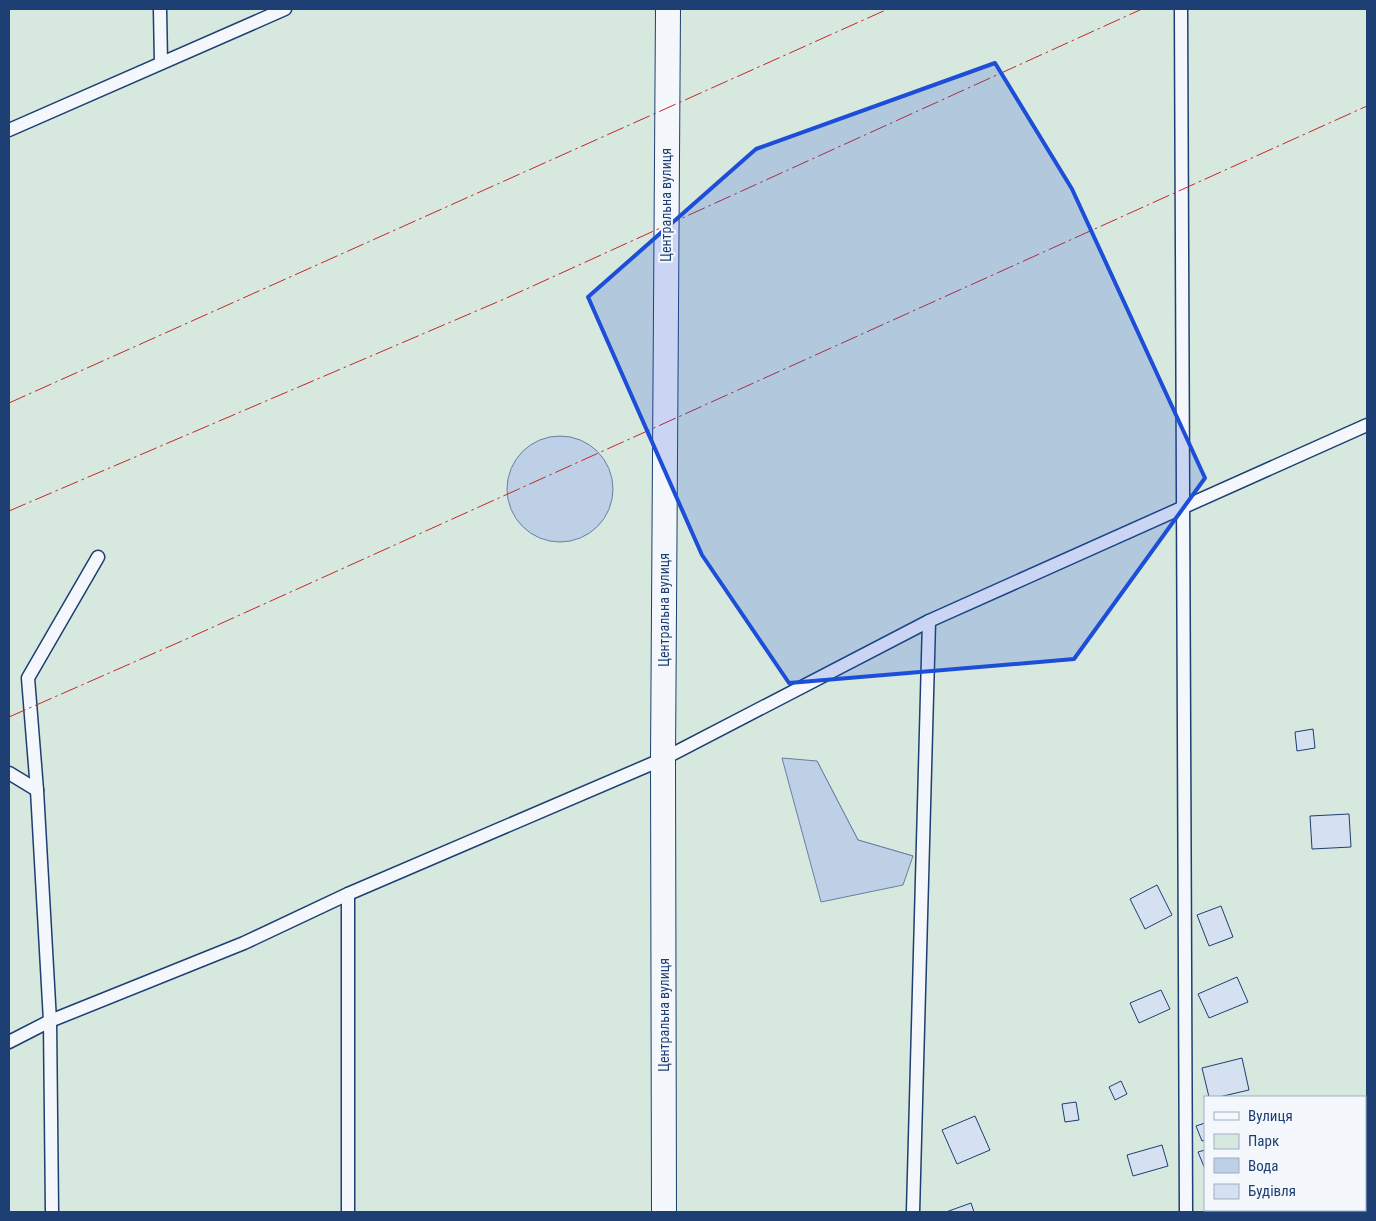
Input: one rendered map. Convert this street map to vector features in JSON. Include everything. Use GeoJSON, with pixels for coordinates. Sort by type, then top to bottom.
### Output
{"type":"FeatureCollection","features":[{"type":"Feature","properties":{"kind":"street","name":"Центральна вулиця"},"geometry":{"type":"LineString","coordinates":[[664,1212],[663,759],[668,9]]}},
{"type":"Feature","properties":{"kind":"lane"},"geometry":{"type":"LineString","coordinates":[[160,9],[161,62]]}},
{"type":"Feature","properties":{"kind":"lane"},"geometry":{"type":"LineString","coordinates":[[9,130],[285,9]]}},
{"type":"Feature","properties":{"kind":"lane"},"geometry":{"type":"LineString","coordinates":[[1181,9],[1181,508],[1186,1212]]}},
{"type":"Feature","properties":{"kind":"lane"},"geometry":{"type":"LineString","coordinates":[[9,1042],[50,1021],[244,943],[348,894],[663,759],[929,621],[1367,425]]}},
{"type":"Feature","properties":{"kind":"lane"},"geometry":{"type":"LineString","coordinates":[[52,1212],[50,1021],[37,790],[28,678],[98,557]]}},
{"type":"Feature","properties":{"kind":"lane"},"geometry":{"type":"LineString","coordinates":[[913,1212],[929,621]]}},
{"type":"Feature","properties":{"kind":"lane"},"geometry":{"type":"LineString","coordinates":[[9,773],[37,790]]}},
{"type":"Feature","properties":{"kind":"lane"},"geometry":{"type":"LineString","coordinates":[[348,894],[348,1212]]}},
{"type":"Feature","properties":{"kind":"highlighted area"},"geometry":{"type":"Polygon","coordinates":[[[995,63],[1072,189],[1205,478],[1074,659],[789,683],[702,555],[588,297],[756,149],[995,63]]]}},
{"type":"Feature","properties":{"kind":"green space"},"geometry":{"type":"Polygon","coordinates":[[[9,9],[1367,9],[1367,1212],[9,1212],[9,9]],[[817,761],[821,901],[913,856],[858,840],[817,761]]]}},
{"type":"Feature","properties":{"kind":"water"},"geometry":{"type":"Polygon","coordinates":[[[560,436],[580,440],[598,451],[609,469],[613,489],[609,509],[598,527],[580,538],[560,542],[540,538],[522,527],[511,509],[507,489],[511,469],[522,451],[540,440],[560,436]]]}},
{"type":"Feature","properties":{"kind":"water"},"geometry":{"type":"Polygon","coordinates":[[[782,758],[817,761],[858,840],[913,856],[903,885],[821,902],[782,758]]]}},
{"type":"Feature","properties":{"kind":"building"},"geometry":{"type":"Polygon","coordinates":[[[1313,729],[1315,748],[1297,751],[1295,732],[1313,729]]]}},
{"type":"Feature","properties":{"kind":"building"},"geometry":{"type":"Polygon","coordinates":[[[1349,814],[1351,847],[1312,849],[1310,816],[1349,814]]]}},
{"type":"Feature","properties":{"kind":"building"},"geometry":{"type":"Polygon","coordinates":[[[1157,885],[1172,915],[1145,929],[1130,899],[1157,885]]]}},
{"type":"Feature","properties":{"kind":"building"},"geometry":{"type":"Polygon","coordinates":[[[1221,906],[1233,937],[1209,946],[1197,915],[1221,906]]]}},
{"type":"Feature","properties":{"kind":"building"},"geometry":{"type":"Polygon","coordinates":[[[1237,977],[1248,1002],[1209,1018],[1198,994],[1237,977]]]}},
{"type":"Feature","properties":{"kind":"building"},"geometry":{"type":"Polygon","coordinates":[[[1161,990],[1170,1009],[1139,1023],[1130,1003],[1161,990]]]}},
{"type":"Feature","properties":{"kind":"building"},"geometry":{"type":"Polygon","coordinates":[[[1242,1058],[1249,1090],[1223,1096],[1209,1096],[1202,1068],[1242,1058]]]}},
{"type":"Feature","properties":{"kind":"building"},"geometry":{"type":"Polygon","coordinates":[[[1121,1081],[1127,1094],[1115,1100],[1109,1087],[1121,1081]]]}},
{"type":"Feature","properties":{"kind":"building"},"geometry":{"type":"Polygon","coordinates":[[[1076,1102],[1079,1120],[1065,1122],[1062,1104],[1076,1102]]]}},
{"type":"Feature","properties":{"kind":"building"},"geometry":{"type":"Polygon","coordinates":[[[975,1116],[990,1150],[957,1164],[942,1130],[975,1116]]]}},
{"type":"Feature","properties":{"kind":"building"},"geometry":{"type":"Polygon","coordinates":[[[1204,1123],[1204,1140],[1202,1141],[1196,1126],[1204,1123]]]}},
{"type":"Feature","properties":{"kind":"building"},"geometry":{"type":"Polygon","coordinates":[[[1162,1145],[1168,1166],[1133,1176],[1127,1155],[1162,1145]]]}},
{"type":"Feature","properties":{"kind":"building"},"geometry":{"type":"Polygon","coordinates":[[[1204,1150],[1204,1167],[1198,1152],[1204,1150]]]}},
{"type":"Feature","properties":{"kind":"building"},"geometry":{"type":"Polygon","coordinates":[[[1366,1190],[1367,1190],[1366,1211],[1366,1190]]]}},
{"type":"Feature","properties":{"kind":"building"},"geometry":{"type":"Polygon","coordinates":[[[971,1203],[974,1212],[946,1212],[971,1203]]]}},
{"type":"Feature","properties":{"kind":"power"},"geometry":{"type":"LineString","coordinates":[[9,403],[888,9]]}},
{"type":"Feature","properties":{"kind":"power"},"geometry":{"type":"LineString","coordinates":[[9,511],[502,300],[1142,9]]}},
{"type":"Feature","properties":{"kind":"power"},"geometry":{"type":"LineString","coordinates":[[9,717],[191,637],[1367,106]]}}]}
